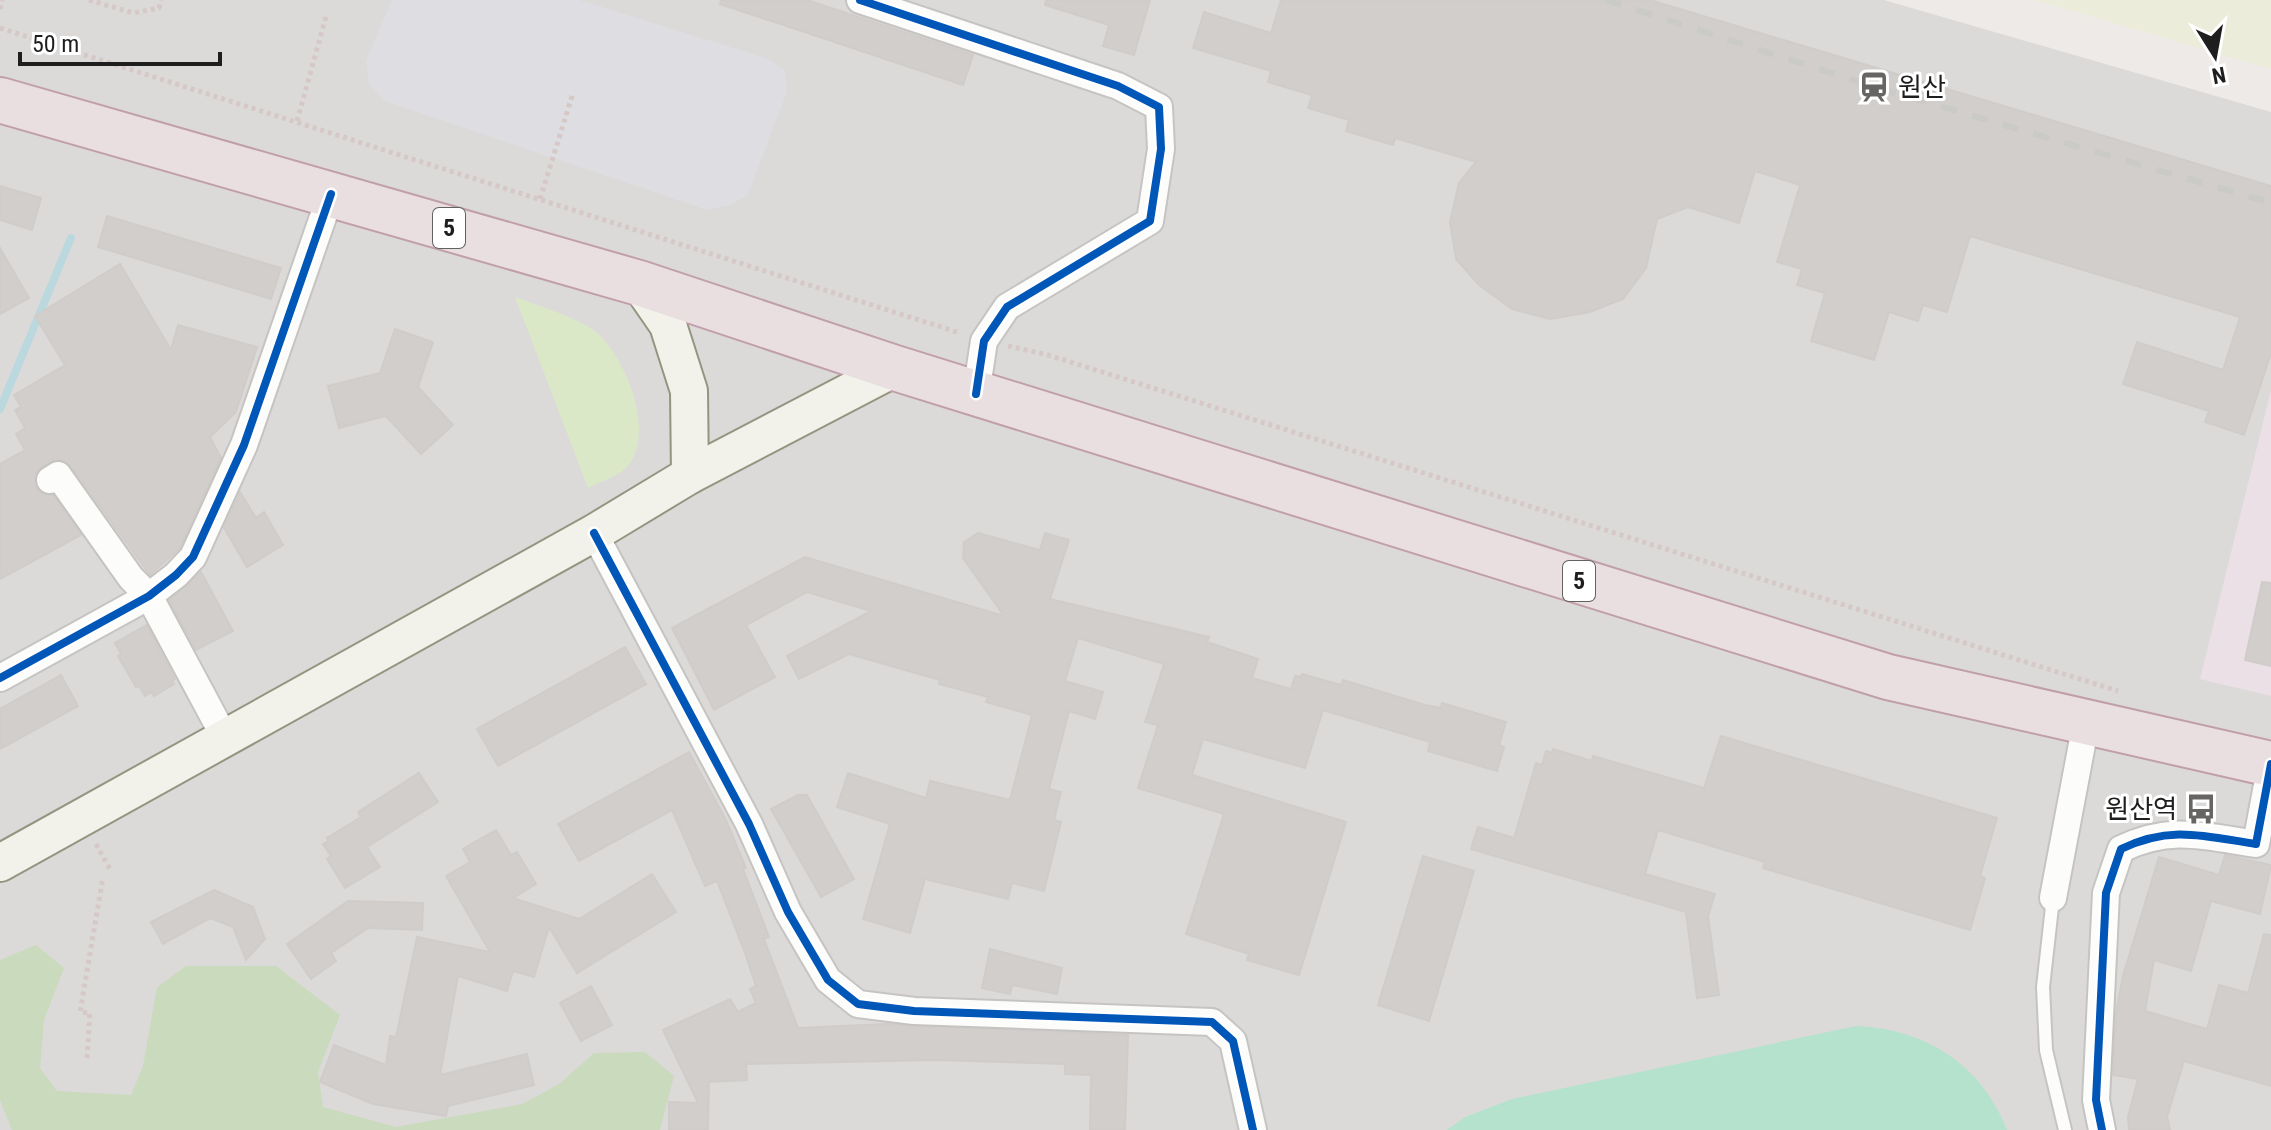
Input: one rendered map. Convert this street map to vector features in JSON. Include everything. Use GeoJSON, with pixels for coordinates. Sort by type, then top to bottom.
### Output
{"type":"FeatureCollection","features":[{"type":"Feature","properties":{"kind":"highway","name":"5"},"geometry":{"type":"LineString","coordinates":[[0,100],[639,283],[976,394],[1888,677],[2271,764]]}},
{"type":"Feature","properties":{"kind":"main road"},"geometry":{"type":"LineString","coordinates":[[639,283],[668,325],[689,391],[690,475]]}},
{"type":"Feature","properties":{"kind":"main road"},"geometry":{"type":"LineString","coordinates":[[0,863],[594,533],[690,475],[895,368]]}},
{"type":"Feature","properties":{"kind":"street"},"geometry":{"type":"LineString","coordinates":[[860,0],[1118,86],[1159,107],[1161,149],[1150,221],[1007,307],[984,341],[976,394]]}},
{"type":"Feature","properties":{"kind":"street"},"geometry":{"type":"LineString","coordinates":[[0,678],[149,596],[176,575],[202,542],[249,432],[331,194]]}},
{"type":"Feature","properties":{"kind":"street"},"geometry":{"type":"LineString","coordinates":[[50,480],[58,475],[131,578],[149,596],[225,738]]}},
{"type":"Feature","properties":{"kind":"street"},"geometry":{"type":"LineString","coordinates":[[594,533],[749,824],[788,912],[828,980],[858,1004],[914,1011],[1212,1022],[1233,1041],[1253,1130]]}},
{"type":"Feature","properties":{"kind":"street"},"geometry":{"type":"LineString","coordinates":[[2053,898],[2086,723]]}},
{"type":"Feature","properties":{"kind":"street"},"geometry":{"type":"LineString","coordinates":[[2102,1130],[2096,1100],[2106,893],[2121,849],[2148,836],[2183,832],[2256,844],[2271,764]]}},
{"type":"Feature","properties":{"kind":"lane"},"geometry":{"type":"LineString","coordinates":[[2053,898],[2043,987],[2046,1050],[2065,1130]]}},
{"type":"Feature","properties":{"kind":"path"},"geometry":{"type":"LineString","coordinates":[[0,9],[2,0]]}},
{"type":"Feature","properties":{"kind":"path"},"geometry":{"type":"LineString","coordinates":[[89,0],[133,13],[159,8],[161,0]]}},
{"type":"Feature","properties":{"kind":"path"},"geometry":{"type":"LineString","coordinates":[[297,121],[327,13]]}},
{"type":"Feature","properties":{"kind":"path"},"geometry":{"type":"LineString","coordinates":[[0,28],[984,341],[1064,359],[2133,695]]}},
{"type":"Feature","properties":{"kind":"path"},"geometry":{"type":"LineString","coordinates":[[540,199],[573,93]]}},
{"type":"Feature","properties":{"kind":"path"},"geometry":{"type":"LineString","coordinates":[[87,1058],[90,1013],[80,1012],[103,877]]}},
{"type":"Feature","properties":{"kind":"shaded area"},"geometry":{"type":"Polygon","coordinates":[[[0,0],[1884,0],[2271,112],[2271,1130],[0,1130],[0,0]]]}},
{"type":"Feature","properties":{"kind":"shaded area"},"geometry":{"type":"Polygon","coordinates":[[[392,0],[579,0],[766,58],[785,70],[787,91],[748,194],[731,205],[707,210],[385,101],[369,85],[366,61],[392,0]]]}},
{"type":"Feature","properties":{"kind":"shaded area"},"geometry":{"type":"Polygon","coordinates":[[[2271,390],[2271,696],[2200,679],[2271,390]]]}},
{"type":"Feature","properties":{"kind":"green space"},"geometry":{"type":"Polygon","coordinates":[[[2035,0],[2271,0],[2271,69],[2035,0]]]}},
{"type":"Feature","properties":{"kind":"green space"},"geometry":{"type":"Polygon","coordinates":[[[515,297],[589,327],[602,337],[614,353],[633,393],[639,435],[635,453],[626,468],[618,474],[588,488],[515,297]]]}},
{"type":"Feature","properties":{"kind":"green space"},"geometry":{"type":"Polygon","coordinates":[[[36,945],[64,968],[44,1020],[40,1068],[57,1091],[131,1095],[143,1066],[157,987],[186,966],[276,966],[340,1015],[318,1072],[323,1107],[396,1127],[522,1104],[559,1084],[594,1053],[645,1052],[674,1076],[660,1130],[12,1130],[0,1100],[0,960],[36,945]]]}},
{"type":"Feature","properties":{"kind":"green space"},"geometry":{"type":"Polygon","coordinates":[[[1856,1026],[1905,1034],[1948,1054],[1982,1086],[2007,1130],[1447,1130],[1465,1117],[1512,1099],[1856,1026]]]}},
{"type":"Feature","properties":{"kind":"building"},"geometry":{"type":"Polygon","coordinates":[[[721,0],[807,0],[973,55],[963,85],[720,4],[721,0]]]}},
{"type":"Feature","properties":{"kind":"building"},"geometry":{"type":"Polygon","coordinates":[[[1046,0],[1150,0],[1134,55],[1103,46],[1109,25],[1045,5],[1046,0]]]}},
{"type":"Feature","properties":{"kind":"building"},"geometry":{"type":"Polygon","coordinates":[[[1281,0],[1650,0],[2271,186],[2271,353],[2244,435],[2205,422],[2209,411],[2123,384],[2137,342],[2223,370],[2240,317],[1970,236],[1947,312],[1923,305],[1918,321],[1889,312],[1874,360],[1811,341],[1825,293],[1797,285],[1802,269],[1777,262],[1800,185],[1755,171],[1739,223],[1688,207],[1657,219],[1646,268],[1623,299],[1590,312],[1550,319],[1512,309],[1479,285],[1456,259],[1450,222],[1459,183],[1476,162],[1395,138],[1393,145],[1346,131],[1349,120],[1308,108],[1312,95],[1268,82],[1271,71],[1193,48],[1204,12],[1271,33],[1281,0]]]}},
{"type":"Feature","properties":{"kind":"building"},"geometry":{"type":"Polygon","coordinates":[[[0,186],[41,198],[32,230],[0,220],[0,186]]]}},
{"type":"Feature","properties":{"kind":"building"},"geometry":{"type":"Polygon","coordinates":[[[107,216],[281,268],[271,299],[98,247],[107,216]]]}},
{"type":"Feature","properties":{"kind":"building"},"geometry":{"type":"Polygon","coordinates":[[[0,248],[29,298],[0,314],[0,248]]]}},
{"type":"Feature","properties":{"kind":"building"},"geometry":{"type":"Polygon","coordinates":[[[120,264],[171,350],[178,325],[257,347],[236,412],[210,437],[221,458],[180,548],[150,575],[71,466],[58,459],[50,461],[36,473],[36,488],[43,494],[53,495],[81,535],[0,579],[0,464],[25,450],[16,434],[25,428],[15,410],[21,407],[14,395],[65,365],[35,316],[120,264]]]}},
{"type":"Feature","properties":{"kind":"building"},"geometry":{"type":"Polygon","coordinates":[[[395,329],[433,342],[418,387],[453,425],[421,454],[386,416],[339,428],[328,386],[380,373],[395,329]]]}},
{"type":"Feature","properties":{"kind":"building"},"geometry":{"type":"Polygon","coordinates":[[[240,492],[256,518],[264,512],[283,545],[247,567],[224,528],[240,492]]]}},
{"type":"Feature","properties":{"kind":"building"},"geometry":{"type":"Polygon","coordinates":[[[978,533],[1040,550],[1045,533],[1069,540],[1050,599],[1209,637],[1207,642],[1258,659],[1252,678],[1291,689],[1295,676],[1301,677],[1302,674],[1341,685],[1343,680],[1425,705],[1441,708],[1442,703],[1506,722],[1499,745],[1504,747],[1497,771],[1428,751],[1430,742],[1323,710],[1305,768],[1203,739],[1192,775],[1346,822],[1299,975],[1247,960],[1249,954],[1186,934],[1224,814],[1138,788],[1158,725],[1145,722],[1164,664],[1078,638],[1065,681],[1103,692],[1095,719],[1069,711],[1049,789],[1061,792],[1054,820],[1061,822],[1044,891],[1012,883],[1008,899],[925,879],[910,933],[863,919],[890,824],[837,807],[848,773],[926,798],[930,781],[1010,800],[1032,715],[986,702],[988,697],[939,684],[940,680],[849,654],[799,679],[787,656],[871,611],[807,592],[746,625],[775,677],[714,710],[672,628],[805,557],[1004,616],[963,558],[964,542],[978,533]]]}},
{"type":"Feature","properties":{"kind":"building"},"geometry":{"type":"Polygon","coordinates":[[[201,572],[233,631],[196,650],[169,600],[201,572]]]}},
{"type":"Feature","properties":{"kind":"building"},"geometry":{"type":"Polygon","coordinates":[[[2262,582],[2271,583],[2271,666],[2245,660],[2262,582]]]}},
{"type":"Feature","properties":{"kind":"building"},"geometry":{"type":"Polygon","coordinates":[[[147,625],[175,679],[172,681],[174,684],[154,696],[152,692],[145,696],[139,686],[136,687],[118,656],[121,654],[115,643],[147,625]]]}},
{"type":"Feature","properties":{"kind":"building"},"geometry":{"type":"Polygon","coordinates":[[[625,647],[646,684],[498,766],[477,729],[625,647]]]}},
{"type":"Feature","properties":{"kind":"building"},"geometry":{"type":"Polygon","coordinates":[[[61,675],[78,706],[0,749],[0,709],[61,675]]]}},
{"type":"Feature","properties":{"kind":"building"},"geometry":{"type":"Polygon","coordinates":[[[1721,736],[1997,818],[1980,876],[1985,878],[1970,930],[1763,868],[1765,862],[1658,830],[1645,874],[1715,894],[1708,916],[1719,995],[1697,998],[1686,912],[1471,849],[1478,827],[1514,838],[1536,763],[1542,765],[1546,751],[1552,753],[1553,749],[1592,761],[1593,756],[1704,788],[1721,736]]]}},
{"type":"Feature","properties":{"kind":"building"},"geometry":{"type":"Polygon","coordinates":[[[689,752],[725,818],[746,868],[743,869],[769,937],[764,939],[798,1028],[886,1024],[1128,1035],[1125,1130],[1090,1130],[1091,1075],[1065,1074],[1065,1064],[935,1060],[746,1064],[747,1080],[709,1082],[708,1130],[669,1130],[669,1102],[698,1103],[663,1030],[730,999],[738,1012],[756,1003],[750,989],[756,986],[745,953],[717,881],[705,886],[672,810],[579,861],[558,824],[689,752]]]}},
{"type":"Feature","properties":{"kind":"building"},"geometry":{"type":"Polygon","coordinates":[[[419,773],[438,802],[367,847],[380,867],[345,888],[327,859],[331,856],[323,844],[328,841],[327,838],[361,817],[358,812],[419,773]]]}},
{"type":"Feature","properties":{"kind":"building"},"geometry":{"type":"Polygon","coordinates":[[[798,795],[807,795],[854,879],[821,897],[771,809],[798,795]]]}},
{"type":"Feature","properties":{"kind":"building"},"geometry":{"type":"Polygon","coordinates":[[[496,830],[511,855],[517,852],[536,884],[513,898],[579,919],[652,874],[676,912],[577,973],[549,927],[534,977],[513,971],[507,991],[458,976],[440,1075],[527,1054],[534,1085],[448,1106],[446,1116],[373,1104],[320,1082],[334,1045],[386,1065],[390,1036],[396,1037],[417,937],[490,952],[446,876],[470,862],[463,849],[496,830]]]}},
{"type":"Feature","properties":{"kind":"building"},"geometry":{"type":"Polygon","coordinates":[[[2225,855],[2271,865],[2260,914],[2211,901],[2191,971],[2154,960],[2145,1011],[2207,1029],[2219,985],[2248,993],[2264,934],[2271,935],[2271,1086],[2184,1061],[2167,1117],[2170,1130],[2129,1130],[2128,1117],[2138,1079],[2113,1075],[2116,1012],[2123,976],[2159,857],[2219,875],[2225,855]]]}},
{"type":"Feature","properties":{"kind":"building"},"geometry":{"type":"Polygon","coordinates":[[[1423,856],[1474,871],[1429,1021],[1378,1005],[1423,856]]]}},
{"type":"Feature","properties":{"kind":"building"},"geometry":{"type":"Polygon","coordinates":[[[214,890],[253,907],[265,939],[246,960],[233,927],[210,918],[163,944],[151,922],[214,890]]]}},
{"type":"Feature","properties":{"kind":"building"},"geometry":{"type":"Polygon","coordinates":[[[348,901],[423,903],[422,930],[368,928],[331,953],[336,961],[311,979],[287,944],[348,901]]]}},
{"type":"Feature","properties":{"kind":"building"},"geometry":{"type":"Polygon","coordinates":[[[990,949],[1062,968],[1057,994],[1012,985],[1010,994],[982,988],[990,949]]]}},
{"type":"Feature","properties":{"kind":"building"},"geometry":{"type":"Polygon","coordinates":[[[591,986],[612,1025],[581,1041],[560,1003],[591,986]]]}},
{"type":"Feature","properties":{"kind":"waterway"},"geometry":{"type":"LineString","coordinates":[[0,409],[71,238]]}},
{"type":"Feature","properties":{"kind":"railway"},"geometry":{"type":"LineString","coordinates":[[1606,0],[1874,87],[2271,203]]}},
{"type":"Feature","properties":{"kind":"cycle path"},"geometry":{"type":"LineString","coordinates":[[860,0],[1118,86],[1159,107],[1161,149],[1150,221],[1007,307],[984,341],[976,394]]}},
{"type":"Feature","properties":{"kind":"cycle path"},"geometry":{"type":"LineString","coordinates":[[0,678],[149,596],[193,557],[244,445],[331,194]]}},
{"type":"Feature","properties":{"kind":"cycle path"},"geometry":{"type":"LineString","coordinates":[[594,533],[749,824],[788,912],[828,980],[858,1004],[914,1011],[1212,1022],[1233,1041],[1253,1130]]}},
{"type":"Feature","properties":{"kind":"cycle path"},"geometry":{"type":"LineString","coordinates":[[2102,1130],[2096,1100],[2106,893],[2121,849],[2155,837],[2187,834],[2256,844],[2271,764]]}},
{"type":"Feature","properties":{"kind":"place","name":"원산"},"geometry":{"type":"Point","coordinates":[1874,87]}},
{"type":"Feature","properties":{"kind":"place","name":"원산역"},"geometry":{"type":"Point","coordinates":[2201,809]}}]}
